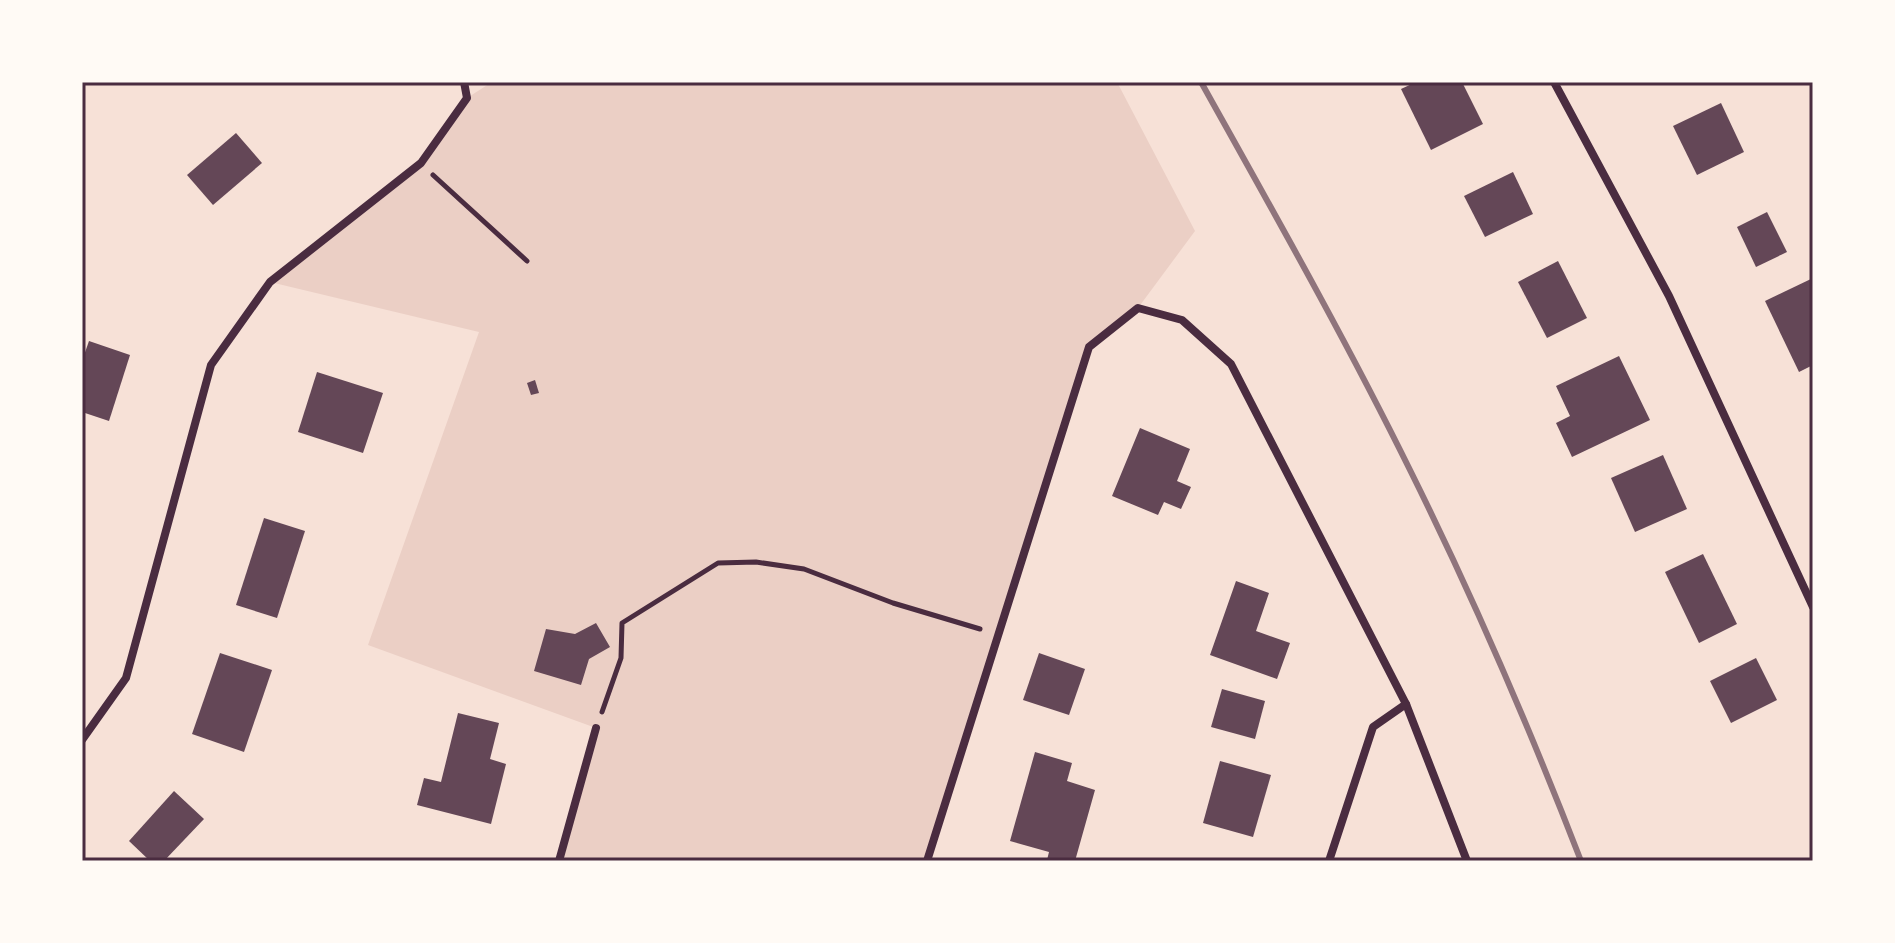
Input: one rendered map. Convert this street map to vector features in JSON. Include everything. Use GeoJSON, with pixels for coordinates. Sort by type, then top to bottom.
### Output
{"type":"FeatureCollection","features":[{"type":"Feature","properties":{"kind":"street"},"geometry":{"type":"LineString","coordinates":[[82,740],[126,678],[211,365],[270,282],[421,163],[467,98],[464,82]]}},
{"type":"Feature","properties":{"kind":"street"},"geometry":{"type":"LineString","coordinates":[[1554,82],[1669,296],[1813,607]]}},
{"type":"Feature","properties":{"kind":"street"},"geometry":{"type":"LineString","coordinates":[[927,861],[1089,347],[1138,308],[1182,320],[1231,364],[1406,704],[1467,861]]}},
{"type":"Feature","properties":{"kind":"street"},"geometry":{"type":"LineString","coordinates":[[1329,861],[1373,727],[1406,704]]}},
{"type":"Feature","properties":{"kind":"street"},"geometry":{"type":"LineString","coordinates":[[559,861],[596,728]]}},
{"type":"Feature","properties":{"kind":"path"},"geometry":{"type":"LineString","coordinates":[[421,163],[527,261]]}},
{"type":"Feature","properties":{"kind":"path"},"geometry":{"type":"LineString","coordinates":[[596,728],[621,658],[622,623],[718,563],[756,562],[804,569],[893,603],[999,635]]}},
{"type":"Feature","properties":{"kind":"shaded area"},"geometry":{"type":"Polygon","coordinates":[[[492,82],[1117,82],[1195,231],[1138,308],[1089,348],[927,861],[559,861],[596,728],[368,645],[479,332],[270,282],[421,163],[467,98],[492,82]]]}},
{"type":"Feature","properties":{"kind":"building"},"geometry":{"type":"Polygon","coordinates":[[[1416,82],[1462,82],[1483,124],[1431,150],[1401,89],[1416,82]]]}},
{"type":"Feature","properties":{"kind":"building"},"geometry":{"type":"Polygon","coordinates":[[[1721,103],[1744,152],[1697,175],[1673,126],[1721,103]]]}},
{"type":"Feature","properties":{"kind":"building"},"geometry":{"type":"Polygon","coordinates":[[[236,133],[262,163],[213,205],[187,175],[236,133]]]}},
{"type":"Feature","properties":{"kind":"building"},"geometry":{"type":"Polygon","coordinates":[[[1513,172],[1533,214],[1485,237],[1464,196],[1513,172]]]}},
{"type":"Feature","properties":{"kind":"building"},"geometry":{"type":"Polygon","coordinates":[[[1767,212],[1787,252],[1756,267],[1737,227],[1767,212]]]}},
{"type":"Feature","properties":{"kind":"building"},"geometry":{"type":"Polygon","coordinates":[[[1558,261],[1587,318],[1547,338],[1518,282],[1558,261]]]}},
{"type":"Feature","properties":{"kind":"building"},"geometry":{"type":"Polygon","coordinates":[[[1813,278],[1813,365],[1799,372],[1765,301],[1813,278]]]}},
{"type":"Feature","properties":{"kind":"building"},"geometry":{"type":"Polygon","coordinates":[[[89,341],[130,355],[109,421],[82,412],[82,361],[89,341]]]}},
{"type":"Feature","properties":{"kind":"building"},"geometry":{"type":"Polygon","coordinates":[[[1619,356],[1650,420],[1572,457],[1556,423],[1570,416],[1556,386],[1619,356]]]}},
{"type":"Feature","properties":{"kind":"building"},"geometry":{"type":"Polygon","coordinates":[[[317,372],[383,393],[363,453],[298,432],[317,372]]]}},
{"type":"Feature","properties":{"kind":"building"},"geometry":{"type":"Polygon","coordinates":[[[535,380],[539,393],[531,395],[527,383],[535,380]]]}},
{"type":"Feature","properties":{"kind":"building"},"geometry":{"type":"Polygon","coordinates":[[[1140,428],[1190,449],[1177,481],[1191,487],[1181,509],[1164,502],[1158,515],[1112,496],[1140,428]]]}},
{"type":"Feature","properties":{"kind":"building"},"geometry":{"type":"Polygon","coordinates":[[[1663,455],[1687,509],[1635,532],[1611,478],[1663,455]]]}},
{"type":"Feature","properties":{"kind":"building"},"geometry":{"type":"Polygon","coordinates":[[[264,518],[305,531],[277,618],[236,605],[264,518]]]}},
{"type":"Feature","properties":{"kind":"building"},"geometry":{"type":"Polygon","coordinates":[[[1703,554],[1737,624],[1699,643],[1665,572],[1703,554]]]}},
{"type":"Feature","properties":{"kind":"building"},"geometry":{"type":"Polygon","coordinates":[[[1236,581],[1269,593],[1256,631],[1290,643],[1277,679],[1210,655],[1236,581]]]}},
{"type":"Feature","properties":{"kind":"building"},"geometry":{"type":"Polygon","coordinates":[[[596,623],[610,647],[589,659],[581,685],[534,671],[546,629],[575,634],[596,623]]]}},
{"type":"Feature","properties":{"kind":"building"},"geometry":{"type":"Polygon","coordinates":[[[220,653],[272,670],[244,752],[192,734],[220,653]]]}},
{"type":"Feature","properties":{"kind":"building"},"geometry":{"type":"Polygon","coordinates":[[[1039,653],[1085,669],[1069,715],[1023,700],[1039,653]]]}},
{"type":"Feature","properties":{"kind":"building"},"geometry":{"type":"Polygon","coordinates":[[[1756,658],[1777,700],[1731,723],[1710,681],[1756,658]]]}},
{"type":"Feature","properties":{"kind":"building"},"geometry":{"type":"Polygon","coordinates":[[[1222,689],[1265,701],[1255,739],[1211,727],[1222,689]]]}},
{"type":"Feature","properties":{"kind":"building"},"geometry":{"type":"Polygon","coordinates":[[[458,713],[499,723],[490,759],[506,764],[491,824],[417,805],[424,778],[441,782],[458,713]]]}},
{"type":"Feature","properties":{"kind":"building"},"geometry":{"type":"Polygon","coordinates":[[[1035,752],[1072,763],[1067,781],[1095,790],[1075,861],[1047,860],[1049,852],[1010,841],[1035,752]]]}},
{"type":"Feature","properties":{"kind":"building"},"geometry":{"type":"Polygon","coordinates":[[[1220,761],[1271,775],[1253,837],[1203,823],[1220,761]]]}},
{"type":"Feature","properties":{"kind":"building"},"geometry":{"type":"Polygon","coordinates":[[[174,791],[204,819],[164,861],[150,861],[129,841],[174,791]]]}},
{"type":"Feature","properties":{"kind":"railway"},"geometry":{"type":"LineString","coordinates":[[1201,82],[1335,325],[1434,520],[1542,762],[1581,861]]}}]}
